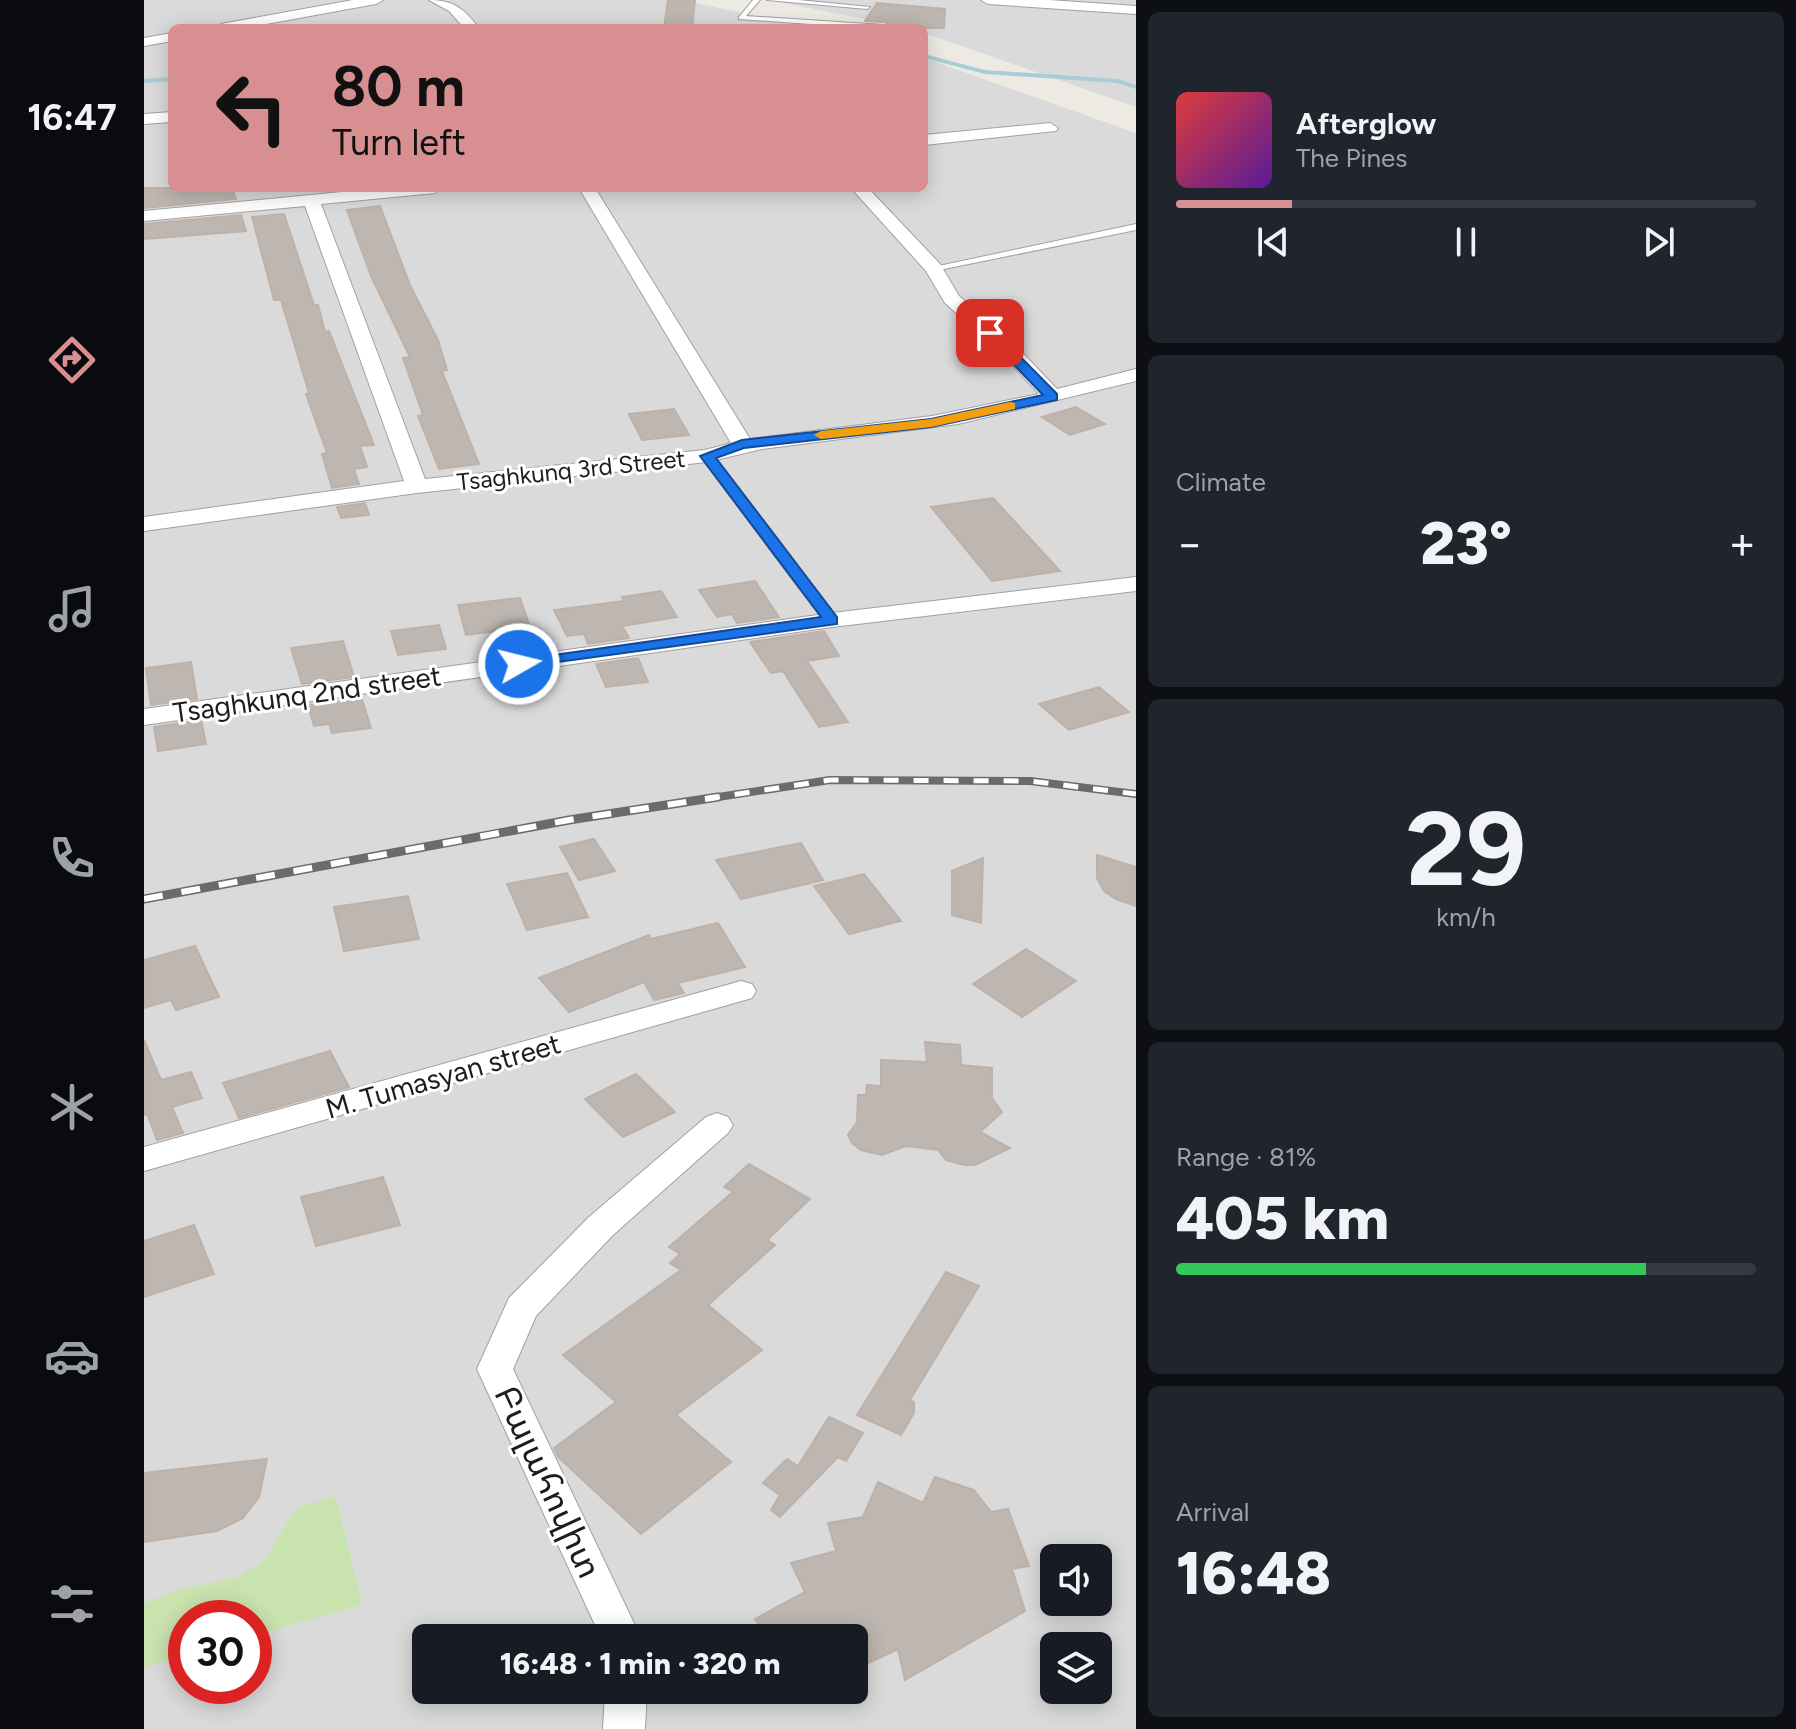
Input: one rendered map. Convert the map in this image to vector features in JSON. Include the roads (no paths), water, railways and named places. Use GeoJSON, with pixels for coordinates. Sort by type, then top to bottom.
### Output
{"type":"FeatureCollection","features":[{"type":"Feature","properties":{"kind":"street"},"geometry":{"type":"LineString","coordinates":[[243,24],[376,0]]}},
{"type":"Feature","properties":{"kind":"street"},"geometry":{"type":"LineString","coordinates":[[436,0],[454,8],[468,24]]}},
{"type":"Feature","properties":{"kind":"street"},"geometry":{"type":"LineString","coordinates":[[988,0],[1136,10]]}},
{"type":"Feature","properties":{"kind":"street"},"geometry":{"type":"LineString","coordinates":[[144,42],[168,38]]}},
{"type":"Feature","properties":{"kind":"street"},"geometry":{"type":"LineString","coordinates":[[144,119],[168,117]]}},
{"type":"Feature","properties":{"kind":"street"},"geometry":{"type":"LineString","coordinates":[[928,140],[1050,128]]}},
{"type":"Feature","properties":{"kind":"street"},"geometry":{"type":"LineString","coordinates":[[144,216],[394,192]]}},
{"type":"Feature","properties":{"kind":"street"},"geometry":{"type":"LineString","coordinates":[[589,192],[742,444]]}},
{"type":"Feature","properties":{"kind":"street"},"geometry":{"type":"LineString","coordinates":[[863,192],[934,268],[952,299],[1009,350],[1053,397]]}},
{"type":"Feature","properties":{"kind":"street"},"geometry":{"type":"LineString","coordinates":[[311,200],[417,486]]}},
{"type":"Feature","properties":{"kind":"street","name":"Tsaghkunq 3rd Street"},"geometry":{"type":"LineString","coordinates":[[144,524],[417,486],[707,456],[742,444],[931,423],[1053,397],[1136,375]]}},
{"type":"Feature","properties":{"kind":"street","name":"Tsaghkunq 2nd street"},"geometry":{"type":"LineString","coordinates":[[144,717],[832,620],[1136,584]]}},
{"type":"Feature","properties":{"kind":"street","name":"M. Tumasyan street"},"geometry":{"type":"LineString","coordinates":[[144,1159],[741,991]]}},
{"type":"Feature","properties":{"kind":"street","name":"Բալահովիտ"},"geometry":{"type":"LineString","coordinates":[[614,1624],[495,1369],[522,1308],[601,1226],[717,1125]]}},
{"type":"Feature","properties":{"kind":"street"},"geometry":{"type":"LineString","coordinates":[[624,1729],[625,1704]]}},
{"type":"Feature","properties":{"kind":"lane"},"geometry":{"type":"LineString","coordinates":[[757,0],[741,18],[836,24]]}},
{"type":"Feature","properties":{"kind":"lane"},"geometry":{"type":"LineString","coordinates":[[770,0],[867,7]]}},
{"type":"Feature","properties":{"kind":"lane"},"geometry":{"type":"LineString","coordinates":[[934,268],[1136,227]]}},
{"type":"Feature","properties":{"kind":"lane"},"geometry":{"type":"LineString","coordinates":[[707,456],[832,620]]}},
{"type":"Feature","properties":{"kind":"waterway"},"geometry":{"type":"LineString","coordinates":[[928,57],[985,72],[1118,81],[1136,87]]}},
{"type":"Feature","properties":{"kind":"waterway"},"geometry":{"type":"LineString","coordinates":[[144,81],[168,79]]}},
{"type":"Feature","properties":{"kind":"railway"},"geometry":{"type":"LineString","coordinates":[[708,799],[830,780],[1030,781],[1136,794]]}},
{"type":"Feature","properties":{"kind":"railway"},"geometry":{"type":"LineString","coordinates":[[708,799],[718,797]]}},
{"type":"Feature","properties":{"kind":"railway"},"geometry":{"type":"LineString","coordinates":[[144,899],[569,820],[708,799]]}}]}
